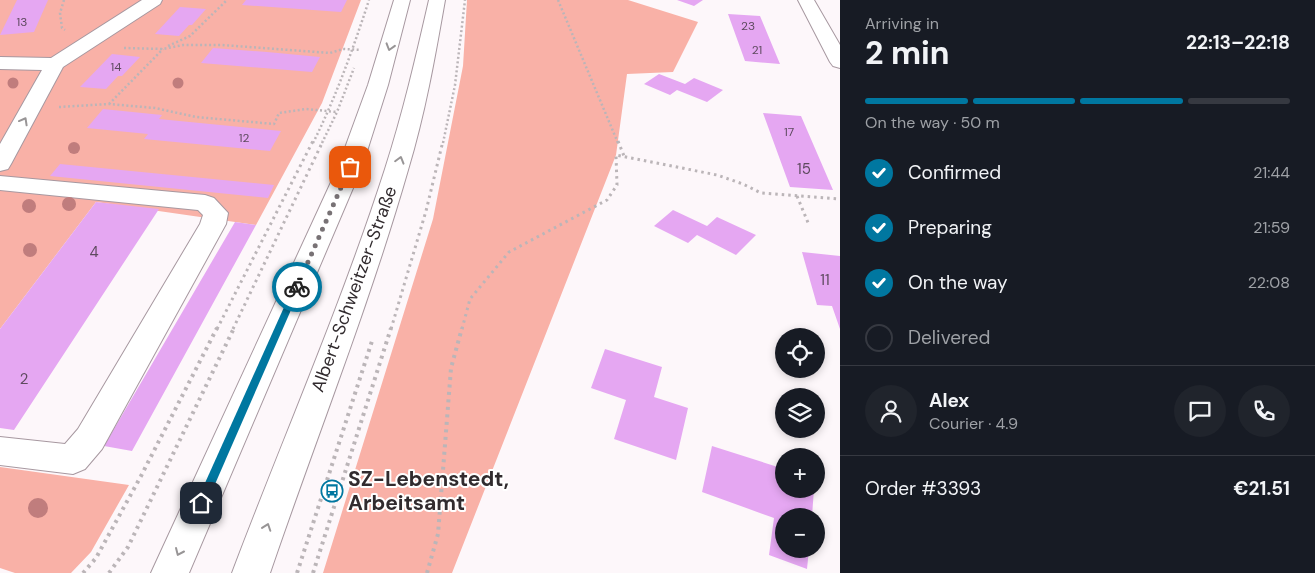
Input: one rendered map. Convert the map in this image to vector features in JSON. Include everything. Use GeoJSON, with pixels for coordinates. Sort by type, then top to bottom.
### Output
{"type":"FeatureCollection","features":[{"type":"Feature","properties":{"kind":"main road"},"geometry":{"type":"LineString","coordinates":[[0,164],[55,64],[154,0]]}},
{"type":"Feature","properties":{"kind":"main road"},"geometry":{"type":"LineString","coordinates":[[170,573],[350,167],[378,85],[402,0]]}},
{"type":"Feature","properties":{"kind":"main road","name":"Albert-Schweitzer-Straße"},"geometry":{"type":"LineString","coordinates":[[251,573],[358,285],[397,169],[420,86],[437,0]]}},
{"type":"Feature","properties":{"kind":"main road"},"geometry":{"type":"LineString","coordinates":[[806,0],[840,62]]}},
{"type":"Feature","properties":{"kind":"main road"},"geometry":{"type":"LineString","coordinates":[[0,63],[55,64]]}},
{"type":"Feature","properties":{"kind":"main road"},"geometry":{"type":"LineString","coordinates":[[0,184],[205,203],[216,213],[213,224],[94,430],[74,458],[0,451]]}},
{"type":"Feature","properties":{"kind":"path"},"geometry":{"type":"LineString","coordinates":[[109,104],[163,49],[190,36],[227,0]]}},
{"type":"Feature","properties":{"kind":"path"},"geometry":{"type":"LineString","coordinates":[[83,573],[96,558],[141,476],[329,111],[353,49],[369,0]]}},
{"type":"Feature","properties":{"kind":"path"},"geometry":{"type":"LineString","coordinates":[[313,573],[414,253],[446,129],[463,23],[464,0]]}},
{"type":"Feature","properties":{"kind":"path"},"geometry":{"type":"LineString","coordinates":[[558,0],[624,156]]}},
{"type":"Feature","properties":{"kind":"path"},"geometry":{"type":"LineString","coordinates":[[357,59],[363,41]]}},
{"type":"Feature","properties":{"kind":"path"},"geometry":{"type":"LineString","coordinates":[[87,44],[138,50],[163,49],[182,45],[222,45],[330,53],[343,49],[361,50]]}},
{"type":"Feature","properties":{"kind":"path"},"geometry":{"type":"LineString","coordinates":[[109,573],[128,546],[337,112],[354,68]]}},
{"type":"Feature","properties":{"kind":"path"},"geometry":{"type":"LineString","coordinates":[[31,108],[109,104],[156,108],[196,117],[274,124],[279,113],[306,109],[337,112]]}},
{"type":"Feature","properties":{"kind":"path"},"geometry":{"type":"LineString","coordinates":[[427,573],[438,534],[451,368],[470,299],[509,252],[607,200],[617,185],[616,155],[717,175],[761,192],[840,199]]}},
{"type":"Feature","properties":{"kind":"path"},"geometry":{"type":"LineString","coordinates":[[797,196],[809,225]]}},
{"type":"Feature","properties":{"kind":"shaded area"},"geometry":{"type":"Polygon","coordinates":[[[0,0],[361,0],[322,103],[256,225],[96,202],[0,329],[0,0]]]}},
{"type":"Feature","properties":{"kind":"shaded area"},"geometry":{"type":"Polygon","coordinates":[[[467,0],[628,0],[698,22],[673,72],[627,74],[616,155],[452,573],[323,573],[433,219],[463,66],[467,0]]]}},
{"type":"Feature","properties":{"kind":"shaded area"},"geometry":{"type":"Polygon","coordinates":[[[0,467],[129,485],[91,552],[71,573],[15,573],[0,568],[0,467]]]}},
{"type":"Feature","properties":{"kind":"building"},"geometry":{"type":"Polygon","coordinates":[[[17,0],[48,0],[34,32],[0,35],[17,0]]]}},
{"type":"Feature","properties":{"kind":"building"},"geometry":{"type":"Polygon","coordinates":[[[246,0],[347,0],[341,12],[242,5],[246,0]]]}},
{"type":"Feature","properties":{"kind":"building"},"geometry":{"type":"Polygon","coordinates":[[[677,0],[703,0],[694,6],[677,0]]]}},
{"type":"Feature","properties":{"kind":"building"},"geometry":{"type":"Polygon","coordinates":[[[180,7],[206,9],[179,36],[155,34],[180,7]]]}},
{"type":"Feature","properties":{"kind":"building"},"geometry":{"type":"Polygon","coordinates":[[[728,14],[760,16],[780,64],[745,61],[728,14]]]}},
{"type":"Feature","properties":{"kind":"building"},"geometry":{"type":"Polygon","coordinates":[[[213,48],[320,57],[312,72],[201,63],[213,48]]]}},
{"type":"Feature","properties":{"kind":"building"},"geometry":{"type":"Polygon","coordinates":[[[112,54],[140,57],[106,89],[80,87],[112,54]]]}},
{"type":"Feature","properties":{"kind":"building"},"geometry":{"type":"Polygon","coordinates":[[[659,74],[685,84],[694,78],[723,90],[707,102],[677,90],[670,95],[644,84],[659,74]]]}},
{"type":"Feature","properties":{"kind":"building"},"geometry":{"type":"Polygon","coordinates":[[[103,109],[162,115],[159,119],[281,131],[270,151],[144,139],[148,134],[87,128],[103,109]]]}},
{"type":"Feature","properties":{"kind":"building"},"geometry":{"type":"Polygon","coordinates":[[[763,113],[801,116],[833,190],[790,187],[763,113]]]}},
{"type":"Feature","properties":{"kind":"building"},"geometry":{"type":"Polygon","coordinates":[[[60,164],[274,185],[268,198],[50,176],[60,164]]]}},
{"type":"Feature","properties":{"kind":"building"},"geometry":{"type":"Polygon","coordinates":[[[96,202],[159,209],[14,430],[0,428],[0,329],[96,202]]]}},
{"type":"Feature","properties":{"kind":"building"},"geometry":{"type":"Polygon","coordinates":[[[673,210],[707,226],[717,217],[756,235],[736,255],[697,235],[688,243],[654,226],[673,210]]]}},
{"type":"Feature","properties":{"kind":"building"},"geometry":{"type":"Polygon","coordinates":[[[235,222],[256,225],[132,451],[104,446],[235,222]]]}},
{"type":"Feature","properties":{"kind":"building"},"geometry":{"type":"Polygon","coordinates":[[[802,252],[840,256],[840,329],[832,306],[817,305],[802,252]]]}},
{"type":"Feature","properties":{"kind":"building"},"geometry":{"type":"Polygon","coordinates":[[[605,349],[662,367],[654,397],[688,408],[676,460],[614,439],[626,400],[591,388],[605,349]]]}},
{"type":"Feature","properties":{"kind":"building"},"geometry":{"type":"Polygon","coordinates":[[[712,446],[775,466],[775,498],[813,498],[813,508],[775,508],[775,557],[769,555],[774,518],[702,492],[712,446]]]}},
{"type":"Feature","properties":{"kind":"building"},"geometry":{"type":"Polygon","coordinates":[[[777,558],[808,558],[807,569],[777,558]]]}},
{"type":"Feature","properties":{"kind":"way so far"},"geometry":{"type":"LineString","coordinates":[[297,287],[350,167]]}},
{"type":"Feature","properties":{"kind":"place","name":"SZ-Lebenstedt, Arbeitsamt"},"geometry":{"type":"Point","coordinates":[332,491]}},
{"type":"Feature","properties":{"kind":"route"},"geometry":{"type":"LineString","coordinates":[[201,503],[297,287]]}}]}
